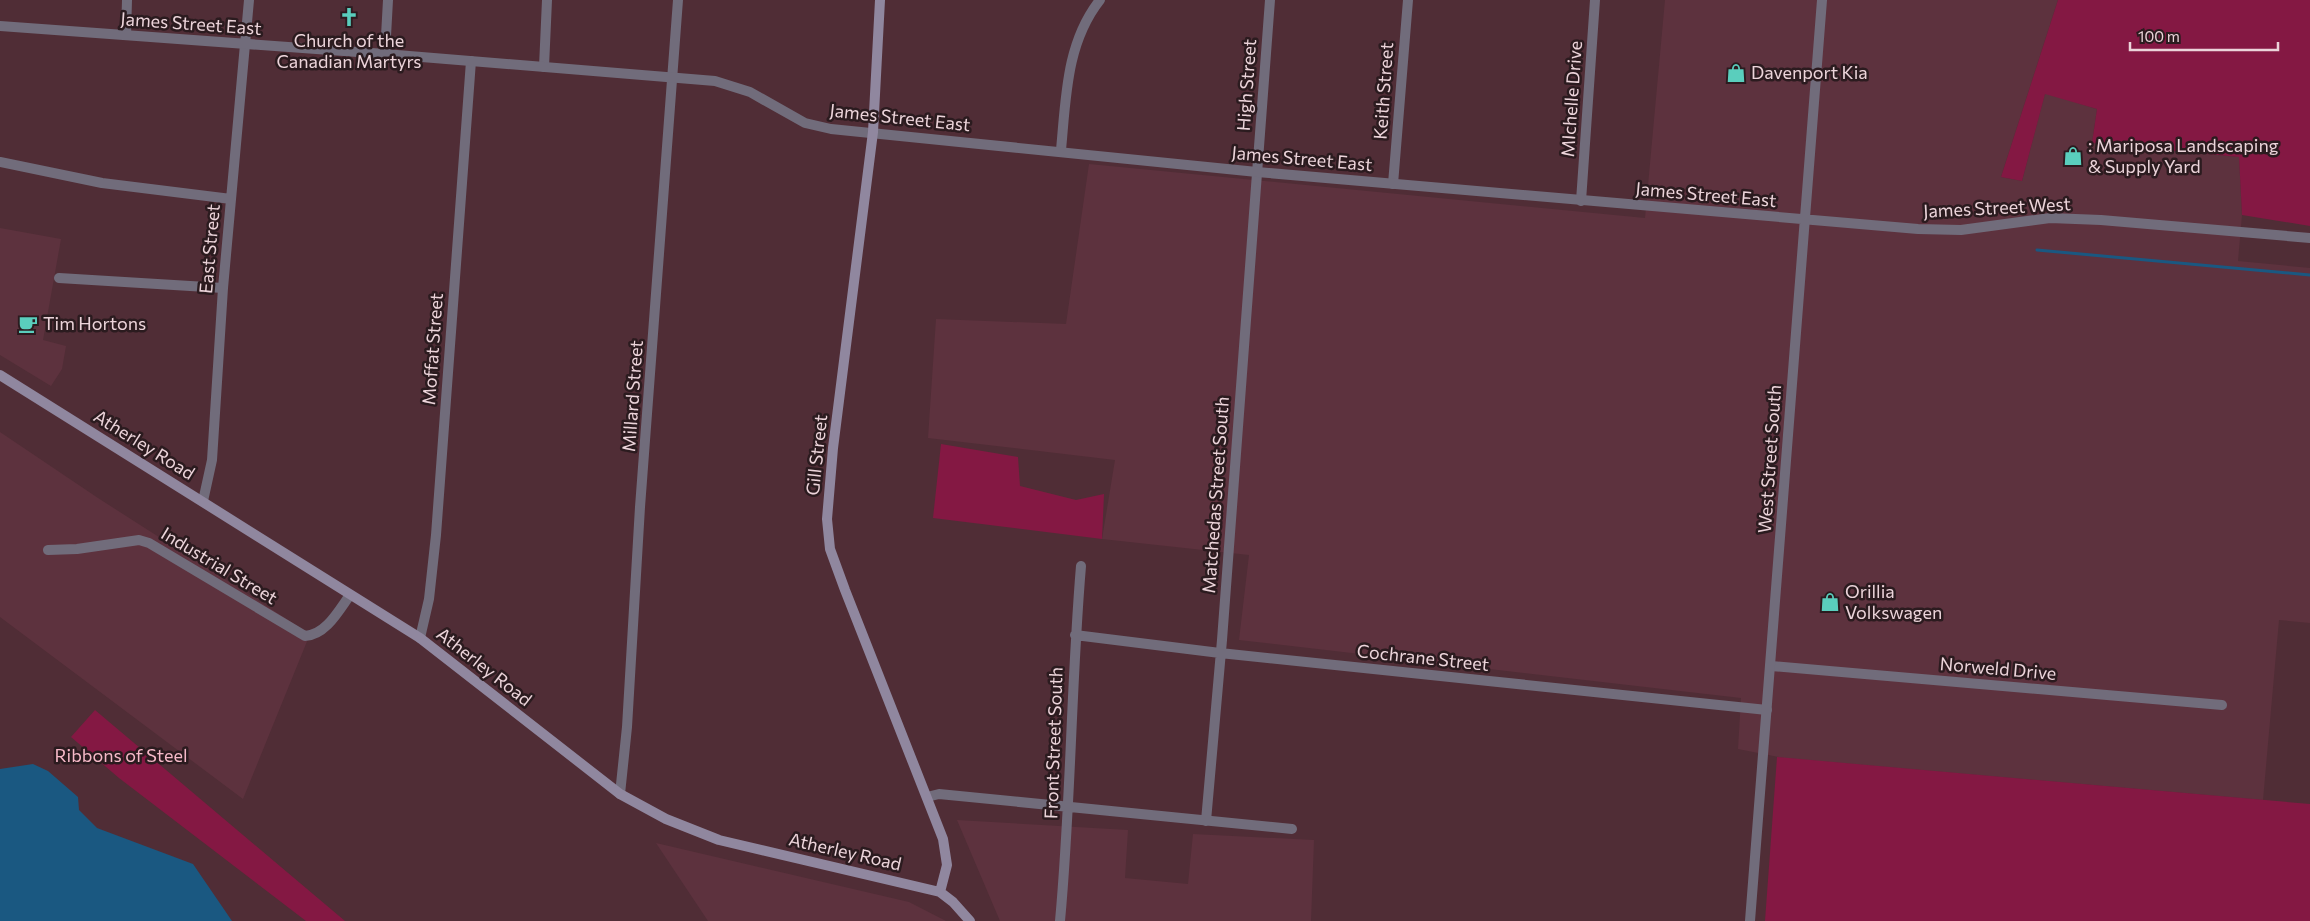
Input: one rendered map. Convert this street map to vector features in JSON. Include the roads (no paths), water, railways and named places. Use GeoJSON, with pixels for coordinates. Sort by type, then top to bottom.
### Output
{"type":"FeatureCollection","features":[{"type":"Feature","properties":{"kind":"main road","name":"Gill Street"},"geometry":{"type":"LineString","coordinates":[[880,0],[873,132],[832,448],[827,519],[830,549],[943,839],[947,860],[940,892]]}},
{"type":"Feature","properties":{"kind":"main road","name":"Atherley Road"},"geometry":{"type":"LineString","coordinates":[[0,375],[420,638],[620,794],[666,819],[707,837],[940,892],[953,902],[970,921]]}},
{"type":"Feature","properties":{"kind":"street"},"geometry":{"type":"LineString","coordinates":[[126,35],[127,0]]}},
{"type":"Feature","properties":{"kind":"street","name":"East Street"},"geometry":{"type":"LineString","coordinates":[[203,501],[212,460],[223,288],[249,0]]}},
{"type":"Feature","properties":{"kind":"street"},"geometry":{"type":"LineString","coordinates":[[385,54],[388,0]]}},
{"type":"Feature","properties":{"kind":"street"},"geometry":{"type":"LineString","coordinates":[[544,67],[548,0]]}},
{"type":"Feature","properties":{"kind":"street","name":"Millard Street"},"geometry":{"type":"LineString","coordinates":[[620,794],[627,727],[640,507],[678,0]]}},
{"type":"Feature","properties":{"kind":"street"},"geometry":{"type":"LineString","coordinates":[[1061,150],[1068,72],[1072,54],[1078,37],[1100,0]]}},
{"type":"Feature","properties":{"kind":"street","name":"High Street"},"geometry":{"type":"LineString","coordinates":[[1257,172],[1270,0]]}},
{"type":"Feature","properties":{"kind":"street","name":"Keith Street"},"geometry":{"type":"LineString","coordinates":[[1394,184],[1408,0]]}},
{"type":"Feature","properties":{"kind":"street","name":"MIchelle Drive"},"geometry":{"type":"LineString","coordinates":[[1581,201],[1595,0]]}},
{"type":"Feature","properties":{"kind":"street","name":"West Street South"},"geometry":{"type":"LineString","coordinates":[[1750,921],[1822,0]]}},
{"type":"Feature","properties":{"kind":"street","name":"James Street East"},"geometry":{"type":"LineString","coordinates":[[0,26],[385,54],[715,81],[750,92],[805,123],[831,129],[1061,150],[1257,172],[1805,219]]}},
{"type":"Feature","properties":{"kind":"street","name":"Moffat Street"},"geometry":{"type":"LineString","coordinates":[[420,638],[430,599],[436,534],[471,61]]}},
{"type":"Feature","properties":{"kind":"street"},"geometry":{"type":"LineString","coordinates":[[0,162],[102,183],[231,198]]}},
{"type":"Feature","properties":{"kind":"street","name":"Matchedas Street South"},"geometry":{"type":"LineString","coordinates":[[1206,821],[1257,172]]}},
{"type":"Feature","properties":{"kind":"street","name":"James Street West"},"geometry":{"type":"LineString","coordinates":[[1805,219],[1961,230],[2050,218],[2102,220],[2310,238]]}},
{"type":"Feature","properties":{"kind":"street"},"geometry":{"type":"LineString","coordinates":[[59,278],[223,288]]}},
{"type":"Feature","properties":{"kind":"street","name":"Industrial Street"},"geometry":{"type":"LineString","coordinates":[[48,550],[77,549],[139,540],[149,542],[305,636],[314,636],[327,625],[350,595]]}},
{"type":"Feature","properties":{"kind":"street","name":"Front Street South"},"geometry":{"type":"LineString","coordinates":[[1060,921],[1068,806],[1075,635],[1082,566]]}},
{"type":"Feature","properties":{"kind":"street","name":"Cochrane Street"},"geometry":{"type":"LineString","coordinates":[[1075,635],[1220,653],[1767,710]]}},
{"type":"Feature","properties":{"kind":"street","name":"Norweld Drive"},"geometry":{"type":"LineString","coordinates":[[1771,666],[2222,705]]}},
{"type":"Feature","properties":{"kind":"street"},"geometry":{"type":"LineString","coordinates":[[927,798],[939,794],[1292,829]]}},
{"type":"Feature","properties":{"kind":"water"},"geometry":{"type":"Polygon","coordinates":[[[33,764],[48,771],[78,797],[79,810],[97,828],[193,864],[232,921],[0,921],[0,769],[33,764]]]}},
{"type":"Feature","properties":{"kind":"waterway"},"geometry":{"type":"LineString","coordinates":[[2037,250],[2310,275]]}},
{"type":"Feature","properties":{"kind":"place","name":"Church of the Canadian Martyrs"},"geometry":{"type":"Point","coordinates":[349,17]}},
{"type":"Feature","properties":{"kind":"place","name":"Davenport Kia"},"geometry":{"type":"Point","coordinates":[1736,73]}},
{"type":"Feature","properties":{"kind":"place","name":": Mariposa Landscaping & Supply Yard"},"geometry":{"type":"Point","coordinates":[2073,156]}},
{"type":"Feature","properties":{"kind":"place","name":"Tim Hortons"},"geometry":{"type":"Point","coordinates":[28,324]}},
{"type":"Feature","properties":{"kind":"place","name":"Orillia Volkswagen"},"geometry":{"type":"Point","coordinates":[1830,602]}},
{"type":"Feature","properties":{"kind":"park label","name":"Ribbons of Steel"},"geometry":{"type":"Point","coordinates":[121,756]}}]}
